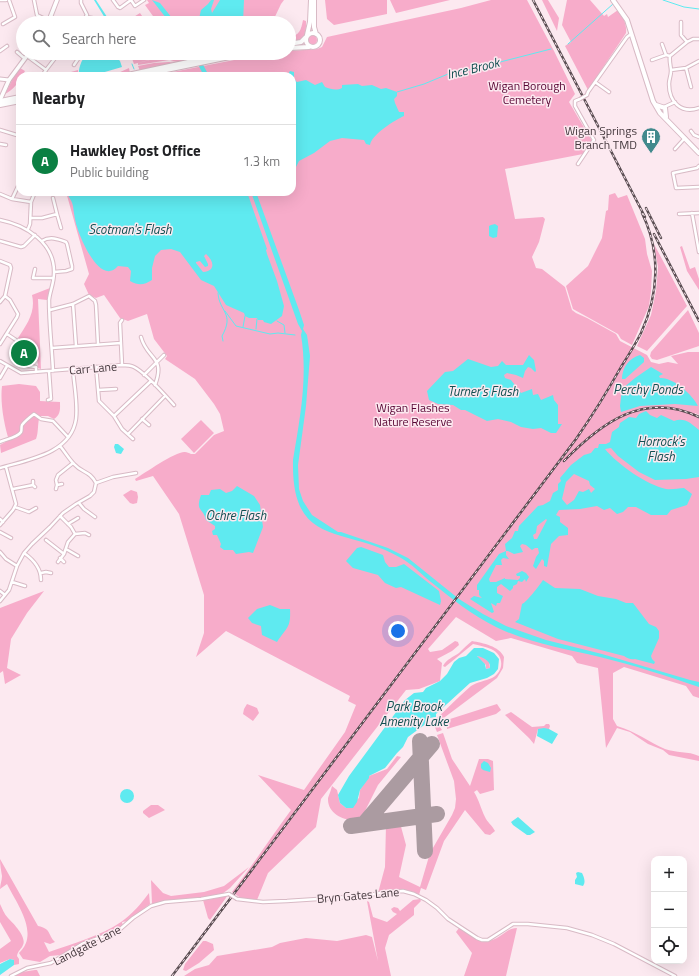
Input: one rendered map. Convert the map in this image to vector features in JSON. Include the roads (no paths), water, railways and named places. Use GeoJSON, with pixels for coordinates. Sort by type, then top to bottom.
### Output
{"type":"FeatureCollection","features":[{"type":"Feature","properties":{"kind":"main road"},"geometry":{"type":"LineString","coordinates":[[50,16],[57,0]]}},
{"type":"Feature","properties":{"kind":"main road"},"geometry":{"type":"LineString","coordinates":[[311,0],[307,43],[312,47]]}},
{"type":"Feature","properties":{"kind":"main road"},"geometry":{"type":"LineString","coordinates":[[296,48],[312,47],[316,46],[319,42],[314,26],[314,0]]}},
{"type":"Feature","properties":{"kind":"main road"},"geometry":{"type":"LineString","coordinates":[[613,0],[624,15],[653,101],[663,110],[667,121],[699,153]]}},
{"type":"Feature","properties":{"kind":"main road"},"geometry":{"type":"LineString","coordinates":[[296,43],[301,42],[312,33],[316,34]]}},
{"type":"Feature","properties":{"kind":"main road"},"geometry":{"type":"LineString","coordinates":[[1,102],[9,80],[24,60]]}},
{"type":"Feature","properties":{"kind":"main road"},"geometry":{"type":"LineString","coordinates":[[144,72],[207,60]]}},
{"type":"Feature","properties":{"kind":"main road"},"geometry":{"type":"LineString","coordinates":[[154,72],[192,63]]}},
{"type":"Feature","properties":{"kind":"main road"},"geometry":{"type":"LineString","coordinates":[[1,102],[16,99]]}},
{"type":"Feature","properties":{"kind":"main road"},"geometry":{"type":"LineString","coordinates":[[1,102],[16,101]]}},
{"type":"Feature","properties":{"kind":"street"},"geometry":{"type":"LineString","coordinates":[[0,0],[7,0],[15,17],[3,24]]}},
{"type":"Feature","properties":{"kind":"street"},"geometry":{"type":"LineString","coordinates":[[34,0],[37,16]]}},
{"type":"Feature","properties":{"kind":"street"},"geometry":{"type":"LineString","coordinates":[[81,0],[86,16]]}},
{"type":"Feature","properties":{"kind":"street"},"geometry":{"type":"LineString","coordinates":[[112,0],[120,8],[131,0],[136,7],[144,0]]}},
{"type":"Feature","properties":{"kind":"street"},"geometry":{"type":"LineString","coordinates":[[680,24],[681,35],[687,42]]}},
{"type":"Feature","properties":{"kind":"street"},"geometry":{"type":"LineString","coordinates":[[578,164],[594,140],[575,106],[575,101],[587,95],[627,37],[631,34]]}},
{"type":"Feature","properties":{"kind":"street"},"geometry":{"type":"LineString","coordinates":[[699,38],[692,39],[687,42],[670,56],[669,62],[671,70],[669,85],[675,102],[680,108],[686,110],[699,108]]}},
{"type":"Feature","properties":{"kind":"street"},"geometry":{"type":"LineString","coordinates":[[662,44],[666,55]]}},
{"type":"Feature","properties":{"kind":"street"},"geometry":{"type":"LineString","coordinates":[[0,51],[7,46]]}},
{"type":"Feature","properties":{"kind":"street"},"geometry":{"type":"LineString","coordinates":[[652,60],[666,55],[670,56]]}},
{"type":"Feature","properties":{"kind":"street"},"geometry":{"type":"LineString","coordinates":[[32,60],[46,70],[54,60]]}},
{"type":"Feature","properties":{"kind":"street"},"geometry":{"type":"LineString","coordinates":[[74,65],[77,60]]}},
{"type":"Feature","properties":{"kind":"street"},"geometry":{"type":"LineString","coordinates":[[671,70],[686,68],[699,60]]}},
{"type":"Feature","properties":{"kind":"street"},"geometry":{"type":"LineString","coordinates":[[686,68],[692,88]]}},
{"type":"Feature","properties":{"kind":"street"},"geometry":{"type":"LineString","coordinates":[[0,79],[4,78],[9,80]]}},
{"type":"Feature","properties":{"kind":"street"},"geometry":{"type":"LineString","coordinates":[[595,82],[609,92]]}},
{"type":"Feature","properties":{"kind":"street"},"geometry":{"type":"LineString","coordinates":[[663,110],[675,102]]}},
{"type":"Feature","properties":{"kind":"street"},"geometry":{"type":"LineString","coordinates":[[0,130],[16,135]]}},
{"type":"Feature","properties":{"kind":"street"},"geometry":{"type":"LineString","coordinates":[[692,133],[699,137]]}},
{"type":"Feature","properties":{"kind":"street"},"geometry":{"type":"LineString","coordinates":[[675,149],[685,138]]}},
{"type":"Feature","properties":{"kind":"street"},"geometry":{"type":"LineString","coordinates":[[0,144],[6,145]]}},
{"type":"Feature","properties":{"kind":"street"},"geometry":{"type":"LineString","coordinates":[[699,166],[697,168],[673,173],[676,188],[699,187]]}},
{"type":"Feature","properties":{"kind":"street"},"geometry":{"type":"LineString","coordinates":[[12,199],[16,190]]}},
{"type":"Feature","properties":{"kind":"street"},"geometry":{"type":"LineString","coordinates":[[0,194],[12,199],[31,202]]}},
{"type":"Feature","properties":{"kind":"street"},"geometry":{"type":"LineString","coordinates":[[28,229],[31,218],[31,202],[33,196]]}},
{"type":"Feature","properties":{"kind":"street"},"geometry":{"type":"LineString","coordinates":[[54,198],[61,228]]}},
{"type":"Feature","properties":{"kind":"street"},"geometry":{"type":"LineString","coordinates":[[692,213],[699,252]]}},
{"type":"Feature","properties":{"kind":"street"},"geometry":{"type":"LineString","coordinates":[[678,214],[699,213]]}},
{"type":"Feature","properties":{"kind":"street"},"geometry":{"type":"LineString","coordinates":[[31,218],[42,218],[57,214]]}},
{"type":"Feature","properties":{"kind":"street"},"geometry":{"type":"LineString","coordinates":[[0,220],[14,223],[28,229],[42,242],[51,256],[54,278],[49,300],[54,371]]}},
{"type":"Feature","properties":{"kind":"street"},"geometry":{"type":"LineString","coordinates":[[0,241],[21,248],[35,235]]}},
{"type":"Feature","properties":{"kind":"street"},"geometry":{"type":"LineString","coordinates":[[42,242],[47,238],[52,238],[66,242],[67,244],[72,268],[66,271],[54,272]]}},
{"type":"Feature","properties":{"kind":"street"},"geometry":{"type":"LineString","coordinates":[[0,261],[10,265],[5,296],[1,300]]}},
{"type":"Feature","properties":{"kind":"street"},"geometry":{"type":"LineString","coordinates":[[35,269],[32,280],[54,278]]}},
{"type":"Feature","properties":{"kind":"street"},"geometry":{"type":"LineString","coordinates":[[0,344],[18,314],[10,300],[5,296]]}},
{"type":"Feature","properties":{"kind":"street"},"geometry":{"type":"LineString","coordinates":[[50,310],[73,304],[89,296],[95,301],[98,344]]}},
{"type":"Feature","properties":{"kind":"street"},"geometry":{"type":"LineString","coordinates":[[73,304],[76,346]]}},
{"type":"Feature","properties":{"kind":"street"},"geometry":{"type":"LineString","coordinates":[[122,320],[120,323],[122,365]]}},
{"type":"Feature","properties":{"kind":"street"},"geometry":{"type":"LineString","coordinates":[[7,334],[19,342]]}},
{"type":"Feature","properties":{"kind":"street"},"geometry":{"type":"LineString","coordinates":[[141,337],[144,345],[157,361],[159,366],[155,385]]}},
{"type":"Feature","properties":{"kind":"street"},"geometry":{"type":"LineString","coordinates":[[52,348],[121,342]]}},
{"type":"Feature","properties":{"kind":"street"},"geometry":{"type":"LineString","coordinates":[[144,374],[164,355]]}},
{"type":"Feature","properties":{"kind":"street","name":"Carr Lane"},"geometry":{"type":"LineString","coordinates":[[0,361],[19,373],[122,365],[134,367],[144,374],[174,405]]}},
{"type":"Feature","properties":{"kind":"street"},"geometry":{"type":"LineString","coordinates":[[0,378],[8,366]]}},
{"type":"Feature","properties":{"kind":"street"},"geometry":{"type":"LineString","coordinates":[[28,366],[36,366],[36,372]]}},
{"type":"Feature","properties":{"kind":"street"},"geometry":{"type":"LineString","coordinates":[[96,367],[99,401],[114,416],[122,429],[133,439]]}},
{"type":"Feature","properties":{"kind":"street"},"geometry":{"type":"LineString","coordinates":[[0,468],[44,455],[60,446],[68,437],[74,428],[76,419],[73,370]]}},
{"type":"Feature","properties":{"kind":"street"},"geometry":{"type":"LineString","coordinates":[[48,400],[51,399],[49,371]]}},
{"type":"Feature","properties":{"kind":"street"},"geometry":{"type":"LineString","coordinates":[[114,416],[151,381]]}},
{"type":"Feature","properties":{"kind":"street"},"geometry":{"type":"LineString","coordinates":[[98,390],[115,388]]}},
{"type":"Feature","properties":{"kind":"street"},"geometry":{"type":"LineString","coordinates":[[128,434],[165,396]]}},
{"type":"Feature","properties":{"kind":"street"},"geometry":{"type":"LineString","coordinates":[[0,442],[21,432],[25,422],[34,414],[41,419],[53,421],[68,437]]}},
{"type":"Feature","properties":{"kind":"street"},"geometry":{"type":"LineString","coordinates":[[142,419],[149,425]]}},
{"type":"Feature","properties":{"kind":"street"},"geometry":{"type":"LineString","coordinates":[[0,601],[12,582],[17,566],[24,553],[50,528],[60,516],[94,492],[96,483],[90,473],[80,469],[73,463],[60,446]]}},
{"type":"Feature","properties":{"kind":"street"},"geometry":{"type":"LineString","coordinates":[[62,484],[57,487],[56,480],[58,475],[73,463]]}},
{"type":"Feature","properties":{"kind":"street"},"geometry":{"type":"LineString","coordinates":[[0,525],[15,507],[16,500],[6,467]]}},
{"type":"Feature","properties":{"kind":"street"},"geometry":{"type":"LineString","coordinates":[[96,483],[113,477],[136,472]]}},
{"type":"Feature","properties":{"kind":"street"},"geometry":{"type":"LineString","coordinates":[[13,488],[34,486],[33,481]]}},
{"type":"Feature","properties":{"kind":"street"},"geometry":{"type":"LineString","coordinates":[[79,503],[93,516]]}},
{"type":"Feature","properties":{"kind":"street"},"geometry":{"type":"LineString","coordinates":[[15,507],[28,512],[36,508]]}},
{"type":"Feature","properties":{"kind":"street"},"geometry":{"type":"LineString","coordinates":[[60,516],[75,534]]}},
{"type":"Feature","properties":{"kind":"street"},"geometry":{"type":"LineString","coordinates":[[68,524],[78,518]]}},
{"type":"Feature","properties":{"kind":"street"},"geometry":{"type":"LineString","coordinates":[[0,519],[3,522]]}},
{"type":"Feature","properties":{"kind":"street"},"geometry":{"type":"LineString","coordinates":[[0,532],[11,538]]}},
{"type":"Feature","properties":{"kind":"street"},"geometry":{"type":"LineString","coordinates":[[58,562],[64,554],[68,542],[75,534],[85,533],[89,535]]}},
{"type":"Feature","properties":{"kind":"street"},"geometry":{"type":"LineString","coordinates":[[46,540],[64,554]]}},
{"type":"Feature","properties":{"kind":"street"},"geometry":{"type":"LineString","coordinates":[[66,549],[78,556]]}},
{"type":"Feature","properties":{"kind":"street"},"geometry":{"type":"LineString","coordinates":[[0,552],[6,559],[17,566]]}},
{"type":"Feature","properties":{"kind":"street"},"geometry":{"type":"LineString","coordinates":[[24,553],[34,562],[41,573],[41,580]]}},
{"type":"Feature","properties":{"kind":"street"},"geometry":{"type":"LineString","coordinates":[[60,558],[64,562]]}},
{"type":"Feature","properties":{"kind":"street"},"geometry":{"type":"LineString","coordinates":[[41,573],[51,573]]}},
{"type":"Feature","properties":{"kind":"street"},"geometry":{"type":"LineString","coordinates":[[12,582],[21,587],[25,586]]}},
{"type":"Feature","properties":{"kind":"street"},"geometry":{"type":"LineString","coordinates":[[0,591],[5,595]]}},
{"type":"Feature","properties":{"kind":"street","name":"Bryn Gates Lane"},"geometry":{"type":"LineString","coordinates":[[229,894],[236,899],[263,902],[364,896],[403,891],[425,900],[437,908],[448,919],[482,940],[488,940],[513,924],[567,928],[614,944],[676,976]]}},
{"type":"Feature","properties":{"kind":"street","name":"Landgate Lane"},"geometry":{"type":"LineString","coordinates":[[11,976],[27,968],[51,963],[82,944],[118,931],[133,918],[151,906],[166,902],[201,899],[229,894]]}},
{"type":"Feature","properties":{"kind":"water"},"geometry":{"type":"Polygon","coordinates":[[[94,0],[96,0],[106,16],[104,16],[94,0]]]}},
{"type":"Feature","properties":{"kind":"water"},"geometry":{"type":"Polygon","coordinates":[[[152,0],[160,3],[170,16],[165,16],[152,0]]]}},
{"type":"Feature","properties":{"kind":"water"},"geometry":{"type":"Polygon","coordinates":[[[211,0],[214,0],[211,9],[212,13],[220,0],[244,0],[243,16],[200,16],[201,10],[211,0]]]}},
{"type":"Feature","properties":{"kind":"water"},"geometry":{"type":"Polygon","coordinates":[[[83,60],[119,60],[122,67],[105,72],[79,72],[83,60]]]}},
{"type":"Feature","properties":{"kind":"water"},"geometry":{"type":"Polygon","coordinates":[[[196,60],[201,60],[207,72],[202,72],[196,60]]]}},
{"type":"Feature","properties":{"kind":"water"},"geometry":{"type":"Polygon","coordinates":[[[306,80],[315,85],[322,82],[325,87],[336,90],[342,88],[342,85],[358,84],[362,86],[372,85],[381,89],[386,88],[397,92],[397,96],[394,99],[395,103],[399,112],[404,112],[404,116],[379,132],[370,145],[366,144],[364,140],[342,138],[330,141],[314,153],[299,161],[296,167],[296,81],[306,80]]]}},
{"type":"Feature","properties":{"kind":"water","name":"Scotman's Flash"},"geometry":{"type":"Polygon","coordinates":[[[69,196],[248,196],[267,249],[267,254],[284,306],[282,316],[271,324],[264,322],[263,320],[258,320],[257,318],[249,318],[245,316],[244,313],[226,305],[214,286],[201,280],[180,252],[171,249],[161,250],[155,256],[152,268],[152,280],[144,284],[136,284],[130,281],[131,271],[128,267],[118,266],[112,271],[99,267],[88,252],[80,236],[69,196]],[[206,254],[204,256],[208,266],[205,267],[200,261],[196,263],[203,272],[212,268],[211,260],[206,254]]]}},
{"type":"Feature","properties":{"kind":"water"},"geometry":{"type":"Polygon","coordinates":[[[252,196],[257,196],[299,310],[304,325],[303,329],[307,335],[310,356],[306,406],[298,465],[299,489],[303,501],[312,515],[338,532],[388,548],[408,558],[459,599],[506,626],[546,640],[602,654],[699,682],[699,687],[625,664],[547,645],[509,633],[470,612],[405,560],[380,548],[325,530],[312,522],[301,509],[295,489],[293,460],[302,398],[304,366],[301,335],[302,331],[298,324],[252,196]]]}},
{"type":"Feature","properties":{"kind":"water"},"geometry":{"type":"Polygon","coordinates":[[[495,224],[498,226],[497,237],[493,238],[489,236],[489,226],[495,224]]]}},
{"type":"Feature","properties":{"kind":"water","name":"Turner's Flash"},"geometry":{"type":"Polygon","coordinates":[[[529,355],[534,360],[535,372],[528,367],[523,378],[507,373],[504,375],[505,378],[511,380],[521,393],[532,389],[533,395],[538,394],[541,400],[553,395],[554,400],[558,405],[558,424],[562,424],[556,433],[551,433],[541,428],[533,429],[521,427],[511,422],[498,419],[487,421],[453,405],[438,404],[429,400],[427,391],[445,372],[453,371],[468,359],[491,367],[498,366],[502,361],[506,365],[523,365],[529,355]]]}},
{"type":"Feature","properties":{"kind":"water"},"geometry":{"type":"Polygon","coordinates":[[[640,355],[644,358],[644,362],[625,379],[622,379],[623,371],[629,361],[640,355]]]}},
{"type":"Feature","properties":{"kind":"water","name":"Perchy Ponds"},"geometry":{"type":"Polygon","coordinates":[[[651,367],[663,374],[659,376],[660,378],[671,380],[687,392],[698,406],[675,404],[640,406],[621,412],[620,406],[622,389],[651,367]]]}},
{"type":"Feature","properties":{"kind":"water","name":"Horrock's Flash"},"geometry":{"type":"Polygon","coordinates":[[[646,411],[650,415],[657,418],[661,415],[674,421],[684,420],[699,430],[699,477],[655,480],[639,472],[618,456],[611,448],[605,449],[617,461],[633,473],[658,487],[666,489],[684,488],[692,494],[687,505],[671,510],[667,515],[651,515],[636,507],[628,507],[623,512],[617,514],[610,508],[604,510],[597,506],[580,509],[559,510],[556,515],[560,517],[560,522],[568,528],[568,535],[559,536],[551,544],[547,567],[544,566],[544,561],[542,559],[536,569],[533,566],[539,553],[538,548],[532,550],[526,545],[522,544],[520,546],[523,552],[514,554],[506,551],[505,544],[512,538],[515,531],[518,531],[519,526],[538,506],[550,501],[553,493],[558,490],[558,484],[561,481],[560,478],[571,465],[584,455],[591,453],[595,448],[598,448],[599,444],[606,444],[610,442],[612,432],[619,427],[620,423],[629,417],[636,418],[639,414],[646,411]],[[574,474],[566,482],[562,499],[567,505],[574,500],[579,491],[583,492],[589,489],[591,493],[595,489],[590,485],[589,481],[574,474]],[[546,519],[537,526],[536,533],[533,535],[534,539],[537,539],[547,520],[546,519]]]}},
{"type":"Feature","properties":{"kind":"water"},"geometry":{"type":"Polygon","coordinates":[[[115,444],[118,444],[124,449],[121,454],[116,453],[114,447],[115,444]]]}},
{"type":"Feature","properties":{"kind":"water","name":"Ochre Flash"},"geometry":{"type":"Polygon","coordinates":[[[237,486],[254,496],[260,505],[263,527],[253,553],[249,552],[236,554],[233,550],[224,550],[220,547],[221,544],[217,535],[213,535],[212,531],[215,529],[215,526],[206,520],[199,507],[201,495],[209,495],[211,490],[220,489],[226,493],[232,491],[237,486]]]}},
{"type":"Feature","properties":{"kind":"water"},"geometry":{"type":"Polygon","coordinates":[[[361,547],[383,555],[385,562],[389,567],[396,567],[404,564],[439,591],[441,601],[440,605],[401,587],[396,588],[385,583],[378,575],[353,568],[346,561],[357,548],[361,547]]]}},
{"type":"Feature","properties":{"kind":"water"},"geometry":{"type":"Polygon","coordinates":[[[506,551],[506,555],[509,559],[503,558],[501,560],[502,565],[496,565],[489,579],[490,582],[496,582],[505,578],[518,580],[520,576],[517,576],[516,574],[522,571],[529,577],[526,582],[525,579],[522,582],[518,581],[510,591],[501,584],[497,587],[497,593],[503,596],[500,603],[497,603],[496,606],[491,603],[494,612],[492,613],[470,599],[474,596],[482,598],[479,595],[479,590],[477,590],[477,585],[499,554],[506,551]]]}},
{"type":"Feature","properties":{"kind":"water"},"geometry":{"type":"Polygon","coordinates":[[[543,580],[555,588],[580,589],[598,596],[616,599],[626,603],[633,603],[649,624],[656,627],[659,631],[659,638],[651,656],[655,662],[654,664],[558,639],[515,622],[519,619],[522,604],[530,597],[543,580]]]}},
{"type":"Feature","properties":{"kind":"water"},"geometry":{"type":"Polygon","coordinates":[[[270,605],[280,609],[290,609],[289,624],[277,642],[262,635],[261,626],[252,623],[248,618],[257,609],[270,605]]]}},
{"type":"Feature","properties":{"kind":"water","name":"Park Brook Amenity Lake"},"geometry":{"type":"Polygon","coordinates":[[[474,648],[483,648],[494,653],[499,659],[498,669],[494,674],[487,678],[470,683],[436,714],[436,717],[429,718],[427,723],[408,737],[403,747],[385,768],[369,776],[360,790],[357,802],[353,808],[346,808],[340,803],[338,795],[349,776],[405,700],[414,693],[423,692],[426,688],[440,681],[447,674],[454,662],[459,658],[466,656],[474,648]],[[477,656],[485,664],[486,669],[490,668],[488,661],[477,656]]]}},
{"type":"Feature","properties":{"kind":"water"},"geometry":{"type":"Polygon","coordinates":[[[544,728],[558,734],[552,744],[537,736],[538,729],[544,728]]]}},
{"type":"Feature","properties":{"kind":"water"},"geometry":{"type":"Polygon","coordinates":[[[484,761],[488,763],[491,768],[490,772],[481,768],[481,764],[484,761]]]}},
{"type":"Feature","properties":{"kind":"water"},"geometry":{"type":"Polygon","coordinates":[[[127,789],[132,791],[134,796],[132,801],[127,803],[122,801],[120,796],[122,791],[127,789]]]}},
{"type":"Feature","properties":{"kind":"water"},"geometry":{"type":"Polygon","coordinates":[[[518,817],[535,832],[527,835],[513,825],[511,822],[518,817]]]}},
{"type":"Feature","properties":{"kind":"water"},"geometry":{"type":"Polygon","coordinates":[[[576,873],[582,873],[585,881],[583,886],[575,884],[577,877],[576,873]]]}},
{"type":"Feature","properties":{"kind":"water"},"geometry":{"type":"Polygon","coordinates":[[[10,959],[14,960],[14,965],[0,975],[0,964],[10,959]]]}},
{"type":"Feature","properties":{"kind":"waterway","name":"Ince Brook"},"geometry":{"type":"LineString","coordinates":[[663,0],[684,7],[699,9]]}},
{"type":"Feature","properties":{"kind":"waterway","name":"Ince Brook"},"geometry":{"type":"LineString","coordinates":[[568,44],[613,4]]}},
{"type":"Feature","properties":{"kind":"waterway","name":"Ince Brook"},"geometry":{"type":"LineString","coordinates":[[397,92],[424,84],[448,74],[551,49]]}},
{"type":"Feature","properties":{"kind":"waterway"},"geometry":{"type":"LineString","coordinates":[[132,64],[134,69]]}},
{"type":"Feature","properties":{"kind":"waterway"},"geometry":{"type":"LineString","coordinates":[[218,293],[227,317],[226,328],[222,336],[223,341]]}},
{"type":"Feature","properties":{"kind":"waterway"},"geometry":{"type":"LineString","coordinates":[[225,311],[236,326],[270,334],[278,333],[295,335]]}},
{"type":"Feature","properties":{"kind":"waterway"},"geometry":{"type":"LineString","coordinates":[[243,327],[245,316]]}},
{"type":"Feature","properties":{"kind":"waterway"},"geometry":{"type":"LineString","coordinates":[[256,329],[257,319]]}},
{"type":"Feature","properties":{"kind":"waterway"},"geometry":{"type":"LineString","coordinates":[[277,321],[284,325],[285,333]]}},
{"type":"Feature","properties":{"kind":"railway"},"geometry":{"type":"LineString","coordinates":[[533,0],[645,217]]}},
{"type":"Feature","properties":{"kind":"railway"},"geometry":{"type":"LineString","coordinates":[[646,208],[661,238]]}},
{"type":"Feature","properties":{"kind":"railway"},"geometry":{"type":"LineString","coordinates":[[172,976],[576,439],[605,395],[641,333],[651,303],[654,288],[655,258],[648,228],[642,213]]}},
{"type":"Feature","properties":{"kind":"railway"},"geometry":{"type":"LineString","coordinates":[[654,234],[699,321]]}},
{"type":"Feature","properties":{"kind":"railway"},"geometry":{"type":"LineString","coordinates":[[564,461],[593,434],[609,423],[642,409],[660,407],[679,410],[699,417]]}},
{"type":"Feature","properties":{"kind":"place","name":"Wigan Springs Branch TMD"},"geometry":{"type":"Point","coordinates":[651,154]}},
{"type":"Feature","properties":{"kind":"place","name":"Hawkley Post Office"},"geometry":{"type":"Point","coordinates":[24,353]}},
{"type":"Feature","properties":{"kind":"park label","name":"Wigan Borough Cemetery"},"geometry":{"type":"Point","coordinates":[527,92]}},
{"type":"Feature","properties":{"kind":"park label","name":"Wigan Flashes Nature Reserve"},"geometry":{"type":"Point","coordinates":[413,414]}}]}
